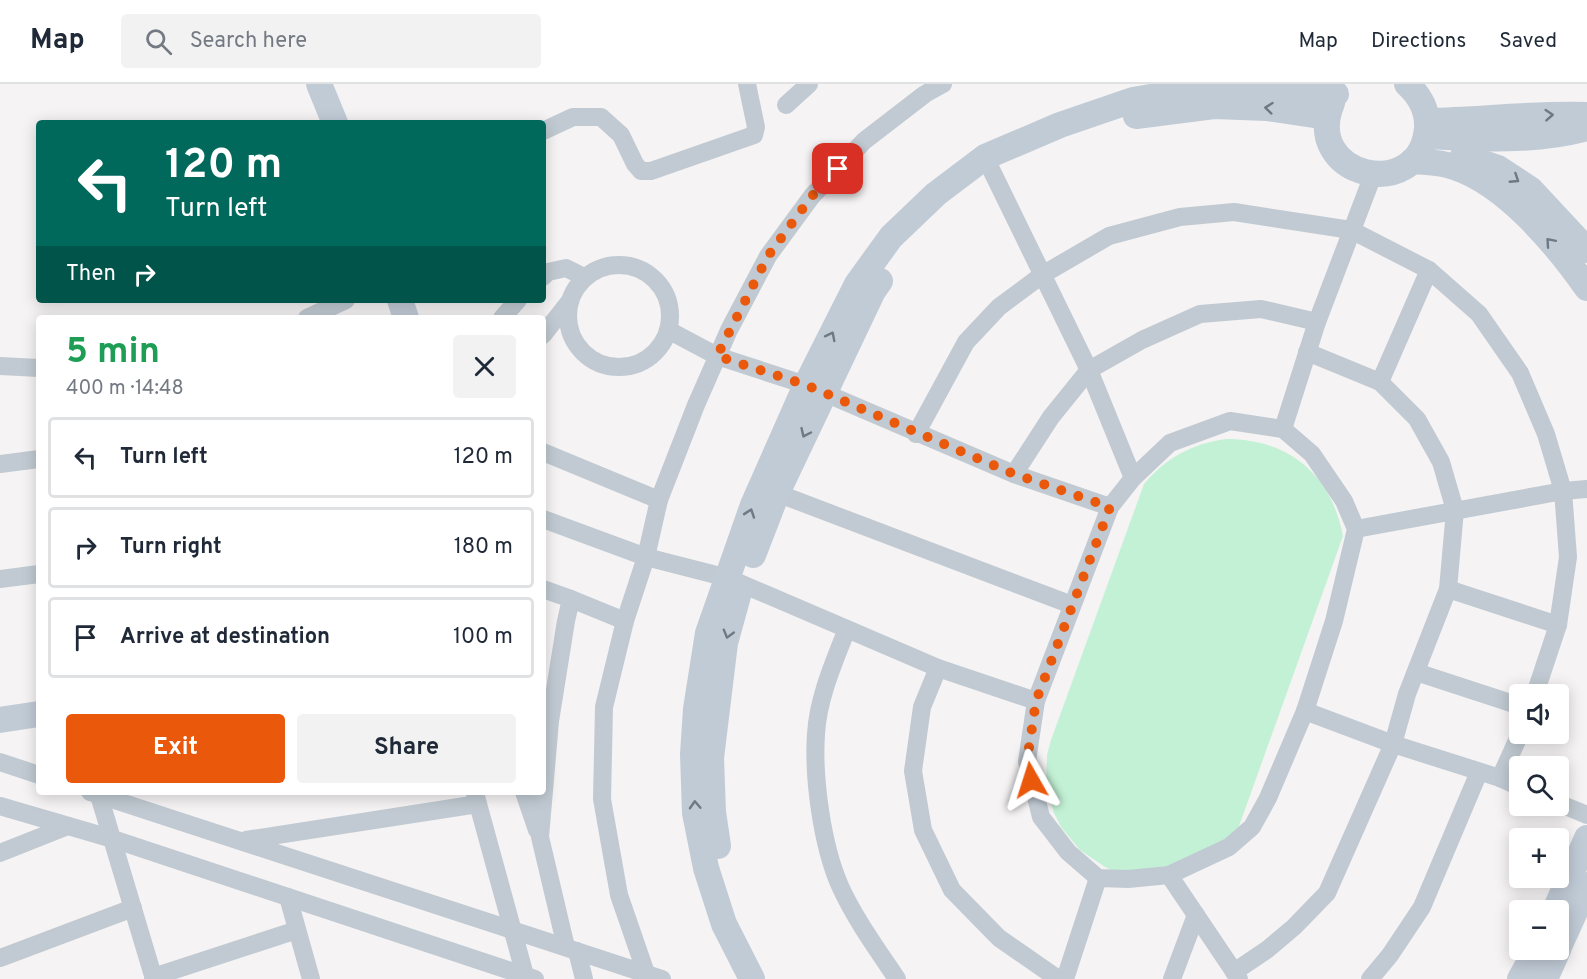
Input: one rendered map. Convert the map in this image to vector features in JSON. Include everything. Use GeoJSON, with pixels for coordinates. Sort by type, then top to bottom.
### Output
{"type":"FeatureCollection","features":[{"type":"Feature","properties":{"kind":"street"},"geometry":{"type":"LineString","coordinates":[[546,130],[573,117],[601,117],[621,135],[635,164],[641,171],[651,171],[754,135],[756,126],[747,84]]}},
{"type":"Feature","properties":{"kind":"street"},"geometry":{"type":"LineString","coordinates":[[786,105],[809,84]]}},
{"type":"Feature","properties":{"kind":"street"},"geometry":{"type":"LineString","coordinates":[[652,977],[619,895],[602,799],[604,707],[625,621],[646,557],[659,500],[717,356],[768,256],[812,196],[864,141],[925,94],[943,84]]}},
{"type":"Feature","properties":{"kind":"street"},"geometry":{"type":"LineString","coordinates":[[1407,84],[1424,105],[1422,142]]}},
{"type":"Feature","properties":{"kind":"street"},"geometry":{"type":"LineString","coordinates":[[322,85],[333,120]]}},
{"type":"Feature","properties":{"kind":"street"},"geometry":{"type":"LineString","coordinates":[[771,979],[740,920],[720,867],[713,812],[711,758],[723,655],[735,581],[753,505],[769,490],[815,389],[857,284],[891,237],[936,194],[1060,125],[1133,100],[1209,85],[1272,89],[1341,89],[1327,117],[1327,134],[1333,149],[1343,162],[1357,171],[1373,175],[1388,174],[1401,169],[1422,142],[1475,120],[1565,114],[1587,115]]}},
{"type":"Feature","properties":{"kind":"street"},"geometry":{"type":"LineString","coordinates":[[989,164],[1136,116],[1214,106],[1267,108],[1327,117]]}},
{"type":"Feature","properties":{"kind":"street"},"geometry":{"type":"LineString","coordinates":[[1422,142],[1567,134],[1587,128]]}},
{"type":"Feature","properties":{"kind":"street"},"geometry":{"type":"LineString","coordinates":[[1422,142],[1498,168],[1530,189],[1587,250]]}},
{"type":"Feature","properties":{"kind":"street"},"geometry":{"type":"LineString","coordinates":[[1422,142],[1454,166],[1491,185],[1518,208],[1543,234],[1587,288]]}},
{"type":"Feature","properties":{"kind":"street"},"geometry":{"type":"LineString","coordinates":[[989,164],[1089,370],[1133,478]]}},
{"type":"Feature","properties":{"kind":"street"},"geometry":{"type":"LineString","coordinates":[[1283,429],[1317,322],[1373,175]]}},
{"type":"Feature","properties":{"kind":"street"},"geometry":{"type":"LineString","coordinates":[[916,434],[966,342],[999,307],[1042,274],[1109,236],[1180,217],[1234,212],[1351,230],[1429,270],[1479,314],[1520,373],[1546,434],[1563,491],[1568,557],[1558,625],[1538,684]]}},
{"type":"Feature","properties":{"kind":"street"},"geometry":{"type":"LineString","coordinates":[[546,331],[569,302],[584,277],[604,266],[626,264],[647,272],[663,287],[671,308],[670,331],[656,354],[632,368],[605,367],[582,353],[568,330],[569,302]]}},
{"type":"Feature","properties":{"kind":"street"},"geometry":{"type":"LineString","coordinates":[[546,274],[566,268],[584,277]]}},
{"type":"Feature","properties":{"kind":"street"},"geometry":{"type":"LineString","coordinates":[[1380,382],[1429,270]]}},
{"type":"Feature","properties":{"kind":"street"},"geometry":{"type":"LineString","coordinates":[[314,315],[340,303]]}},
{"type":"Feature","properties":{"kind":"street"},"geometry":{"type":"LineString","coordinates":[[505,315],[515,303]]}},
{"type":"Feature","properties":{"kind":"street"},"geometry":{"type":"LineString","coordinates":[[1014,474],[1052,417],[1089,370],[1142,340],[1200,314],[1261,309],[1317,322]]}},
{"type":"Feature","properties":{"kind":"street"},"geometry":{"type":"LineString","coordinates":[[670,331],[717,356],[815,389],[1014,474],[1110,507]]}},
{"type":"Feature","properties":{"kind":"street"},"geometry":{"type":"LineString","coordinates":[[1169,875],[1237,976],[1294,927],[1327,893],[1393,744],[1416,672],[1448,589],[1455,510],[1441,462],[1417,419],[1380,382],[1307,352]]}},
{"type":"Feature","properties":{"kind":"street"},"geometry":{"type":"LineString","coordinates":[[0,366],[36,368]]}},
{"type":"Feature","properties":{"kind":"street"},"geometry":{"type":"LineString","coordinates":[[1230,421],[1283,429],[1312,454],[1344,501],[1356,529],[1334,621],[1305,711],[1268,798],[1252,827],[1229,848],[1169,875],[1128,879],[1098,878],[1068,852],[1041,817],[1027,761],[1036,701],[1110,507],[1133,478],[1170,443],[1230,421]]}},
{"type":"Feature","properties":{"kind":"street"},"geometry":{"type":"LineString","coordinates":[[546,453],[659,500]]}},
{"type":"Feature","properties":{"kind":"street"},"geometry":{"type":"LineString","coordinates":[[0,464],[36,459]]}},
{"type":"Feature","properties":{"kind":"street"},"geometry":{"type":"LineString","coordinates":[[1356,529],[1563,491],[1587,489]]}},
{"type":"Feature","properties":{"kind":"street"},"geometry":{"type":"LineString","coordinates":[[769,490],[1072,605]]}},
{"type":"Feature","properties":{"kind":"street"},"geometry":{"type":"LineString","coordinates":[[546,520],[646,557],[735,581],[938,668],[1036,701]]}},
{"type":"Feature","properties":{"kind":"street"},"geometry":{"type":"LineString","coordinates":[[0,579],[36,574]]}},
{"type":"Feature","properties":{"kind":"street"},"geometry":{"type":"LineString","coordinates":[[735,581],[708,633],[696,709],[693,754],[695,813],[706,868],[724,924],[752,979]]}},
{"type":"Feature","properties":{"kind":"street"},"geometry":{"type":"LineString","coordinates":[[1448,589],[1558,625]]}},
{"type":"Feature","properties":{"kind":"street"},"geometry":{"type":"LineString","coordinates":[[546,590],[625,621]]}},
{"type":"Feature","properties":{"kind":"street"},"geometry":{"type":"LineString","coordinates":[[546,768],[550,722],[571,598]]}},
{"type":"Feature","properties":{"kind":"street"},"geometry":{"type":"LineString","coordinates":[[847,629],[826,681],[816,733],[818,782],[824,834],[839,885],[862,927],[897,979]]}},
{"type":"Feature","properties":{"kind":"street"},"geometry":{"type":"LineString","coordinates":[[938,668],[922,707],[913,771],[923,830],[952,890],[999,938],[1058,979]]}},
{"type":"Feature","properties":{"kind":"street"},"geometry":{"type":"LineString","coordinates":[[1416,672],[1509,702]]}},
{"type":"Feature","properties":{"kind":"street"},"geometry":{"type":"LineString","coordinates":[[1305,711],[1393,744],[1509,782]]}},
{"type":"Feature","properties":{"kind":"street"},"geometry":{"type":"LineString","coordinates":[[0,720],[36,714]]}},
{"type":"Feature","properties":{"kind":"street"},"geometry":{"type":"LineString","coordinates":[[1500,778],[1515,744]]}},
{"type":"Feature","properties":{"kind":"street"},"geometry":{"type":"LineString","coordinates":[[0,762],[36,774]]}},
{"type":"Feature","properties":{"kind":"street"},"geometry":{"type":"LineString","coordinates":[[1370,979],[1390,956],[1422,907],[1479,772]]}},
{"type":"Feature","properties":{"kind":"street"},"geometry":{"type":"LineString","coordinates":[[96,795],[113,839],[154,978],[297,930]]}},
{"type":"Feature","properties":{"kind":"street"},"geometry":{"type":"LineString","coordinates":[[101,795],[652,977]]}},
{"type":"Feature","properties":{"kind":"street"},"geometry":{"type":"LineString","coordinates":[[525,795],[540,837],[571,949],[584,979]]}},
{"type":"Feature","properties":{"kind":"street"},"geometry":{"type":"LineString","coordinates":[[540,837],[544,795]]}},
{"type":"Feature","properties":{"kind":"street"},"geometry":{"type":"LineString","coordinates":[[241,841],[477,798],[512,929],[529,978]]}},
{"type":"Feature","properties":{"kind":"street"},"geometry":{"type":"LineString","coordinates":[[0,806],[113,839],[529,978]]}},
{"type":"Feature","properties":{"kind":"street"},"geometry":{"type":"LineString","coordinates":[[1569,808],[1587,815]]}},
{"type":"Feature","properties":{"kind":"street"},"geometry":{"type":"LineString","coordinates":[[0,853],[68,826]]}},
{"type":"Feature","properties":{"kind":"street"},"geometry":{"type":"LineString","coordinates":[[1559,900],[1587,838]]}},
{"type":"Feature","properties":{"kind":"street"},"geometry":{"type":"LineString","coordinates":[[1065,979],[1098,878]]}},
{"type":"Feature","properties":{"kind":"street"},"geometry":{"type":"LineString","coordinates":[[1569,925],[1587,885]]}},
{"type":"Feature","properties":{"kind":"street"},"geometry":{"type":"LineString","coordinates":[[288,897],[311,979]]}},
{"type":"Feature","properties":{"kind":"street"},"geometry":{"type":"LineString","coordinates":[[0,958],[133,908]]}},
{"type":"Feature","properties":{"kind":"street"},"geometry":{"type":"LineString","coordinates":[[1172,979],[1196,915]]}},
{"type":"Feature","properties":{"kind":"street"},"geometry":{"type":"LineString","coordinates":[[1520,979],[1530,960]]}},
{"type":"Feature","properties":{"kind":"street"},"geometry":{"type":"LineString","coordinates":[[1550,977],[1555,960]]}},
{"type":"Feature","properties":{"kind":"green space"},"geometry":{"type":"Polygon","coordinates":[[[1226,439],[1269,445],[1303,464],[1317,478],[1328,495],[1337,514],[1343,536],[1238,829],[1206,861],[1119,873],[1105,867],[1080,850],[1061,827],[1054,813],[1046,785],[1047,755],[1144,484],[1162,466],[1181,453],[1202,444],[1226,439]]]}},
{"type":"Feature","properties":{"kind":"route"},"geometry":{"type":"LineString","coordinates":[[838,169],[812,196],[768,256],[717,356],[806,385],[1014,474],[1110,507],[1036,701],[1027,761],[1031,780]]}}]}
